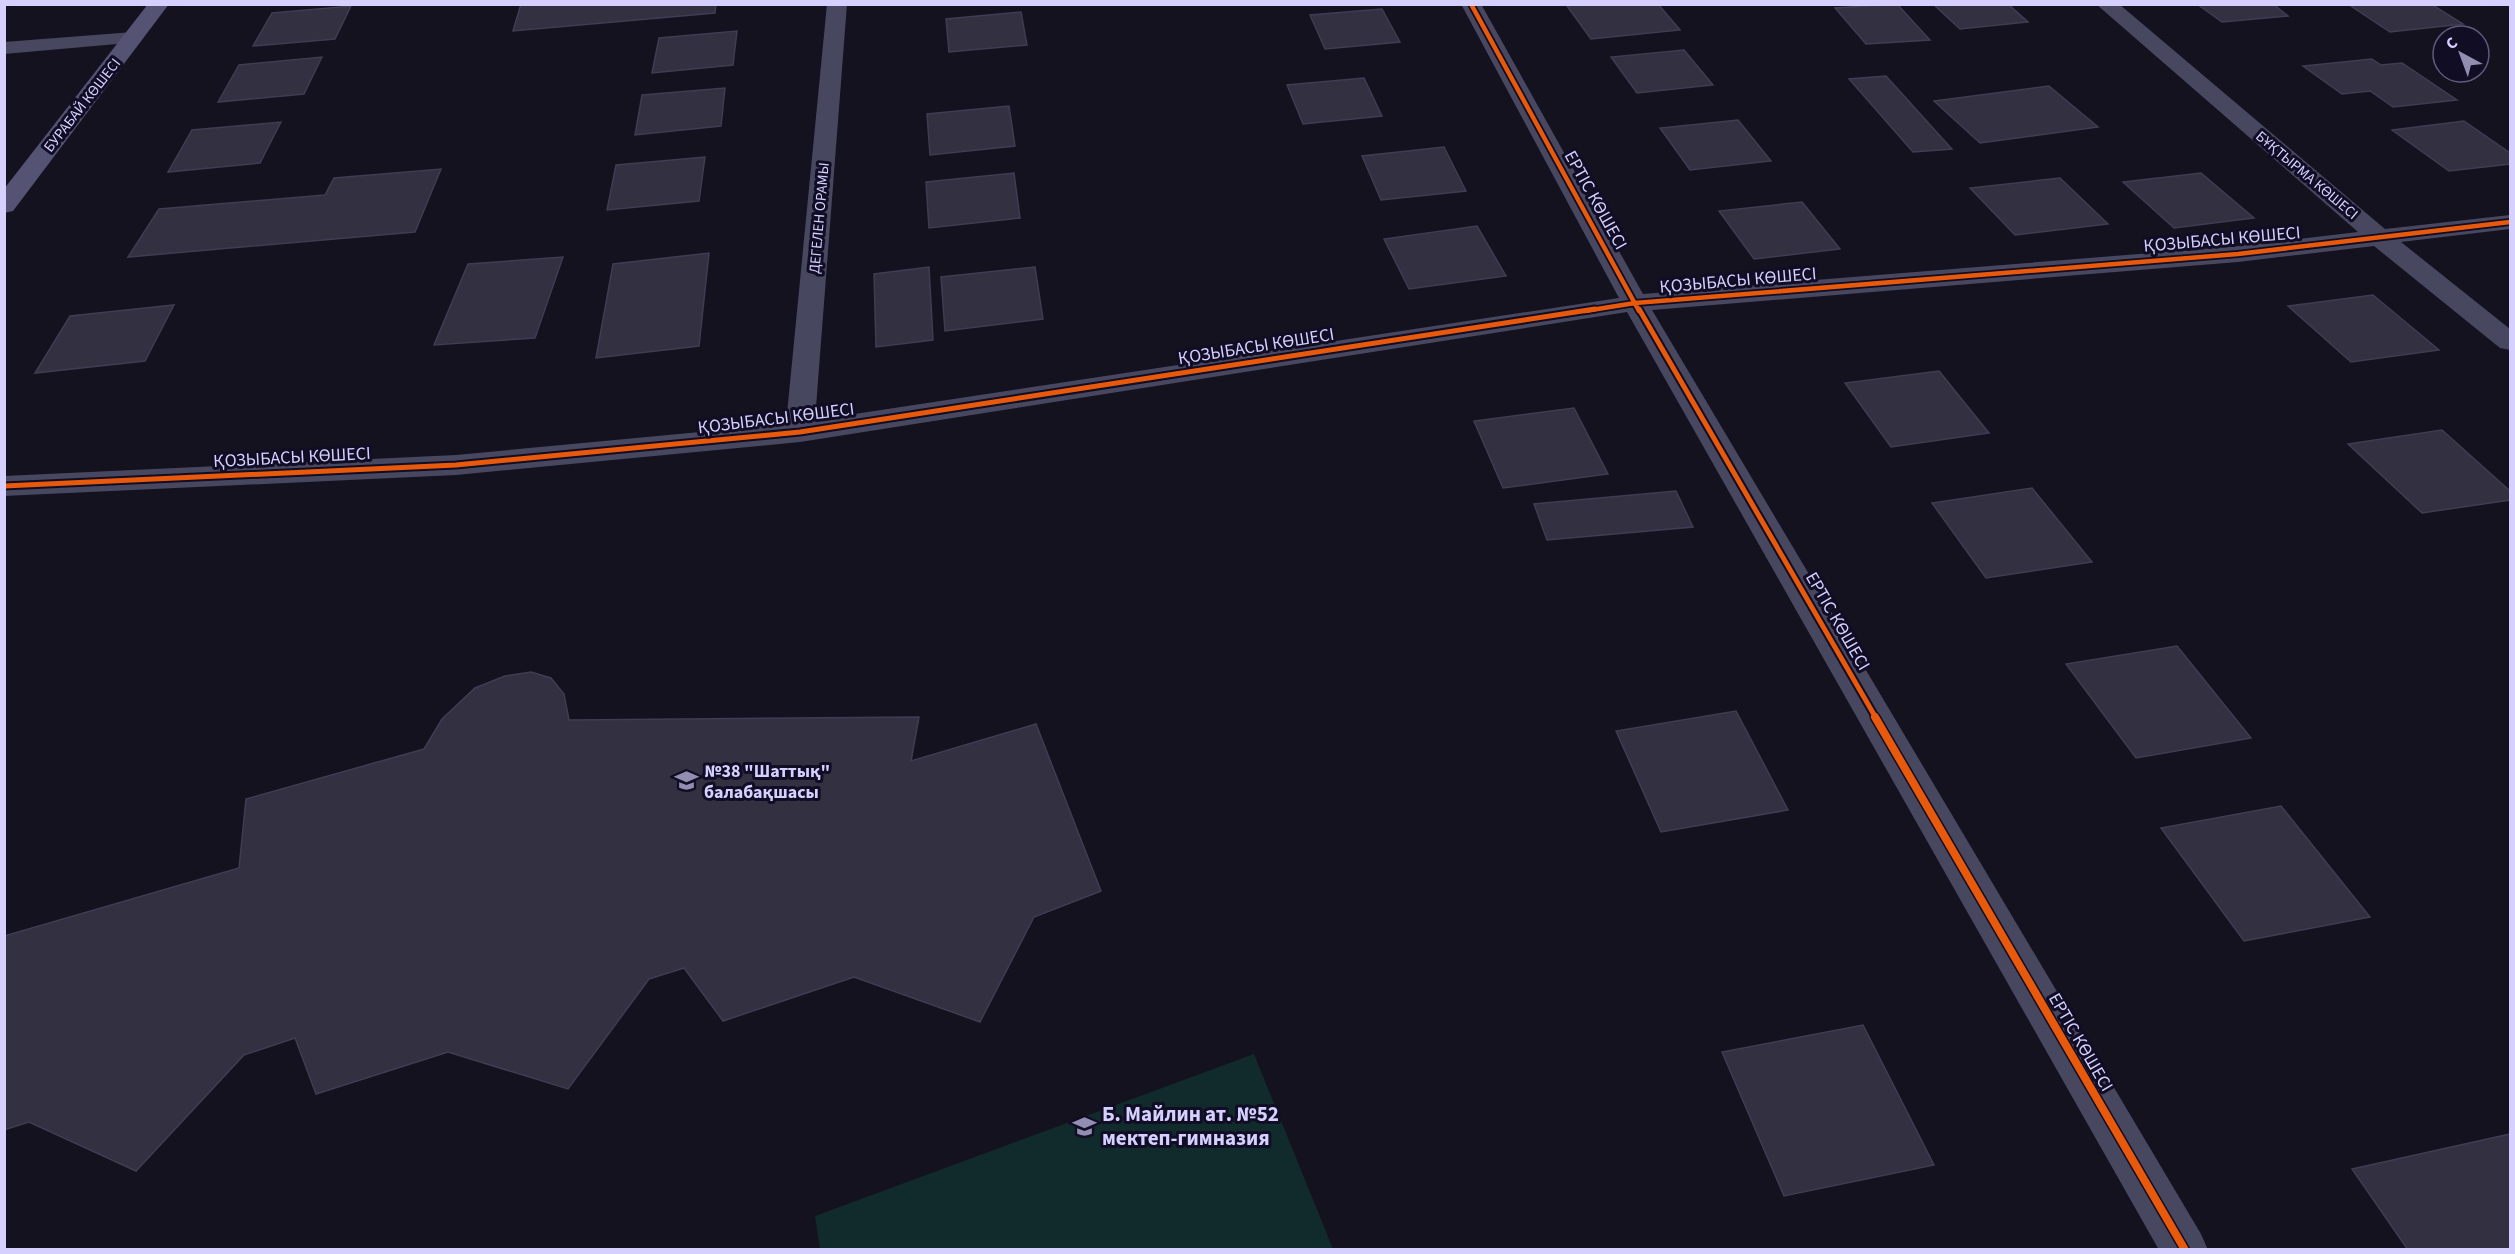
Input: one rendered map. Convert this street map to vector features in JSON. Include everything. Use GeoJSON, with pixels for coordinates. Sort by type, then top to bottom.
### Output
{"type":"FeatureCollection","features":[{"type":"Feature","properties":{"kind":"street","name":"БУРАБАЙ КӨШЕСІ"},"geometry":{"type":"LineString","coordinates":[[4,206],[159,4]]}},
{"type":"Feature","properties":{"kind":"street","name":"ДЕГЕЛЕН ОРАМЫ"},"geometry":{"type":"LineString","coordinates":[[800,432],[837,4]]}},
{"type":"Feature","properties":{"kind":"street","name":"ЕРТІС КӨШЕСІ"},"geometry":{"type":"LineString","coordinates":[[1471,4],[1635,303],[2185,1250]]}},
{"type":"Feature","properties":{"kind":"street","name":"БҰҚТЫРМА КӨШЕСІ"},"geometry":{"type":"LineString","coordinates":[[2106,4],[2380,238],[2511,342]]}},
{"type":"Feature","properties":{"kind":"street"},"geometry":{"type":"LineString","coordinates":[[4,48],[133,38]]}},
{"type":"Feature","properties":{"kind":"street","name":"ҚОЗЫБАСЫ КӨШЕСІ"},"geometry":{"type":"LineString","coordinates":[[4,486],[456,465],[800,432],[1635,303],[2238,255],[2511,222]]}},
{"type":"Feature","properties":{"kind":"green space"},"geometry":{"type":"Polygon","coordinates":[[[1254,1054],[1333,1249],[820,1249],[815,1216],[1254,1054]]]}},
{"type":"Feature","properties":{"kind":"building"},"geometry":{"type":"Polygon","coordinates":[[[521,4],[716,4],[715,13],[513,31],[521,4]]]}},
{"type":"Feature","properties":{"kind":"building"},"geometry":{"type":"Polygon","coordinates":[[[1658,4],[1680,30],[1591,39],[1567,6],[1658,4]]]}},
{"type":"Feature","properties":{"kind":"building"},"geometry":{"type":"Polygon","coordinates":[[[1897,4],[1930,40],[1866,44],[1835,8],[1897,4]]]}},
{"type":"Feature","properties":{"kind":"building"},"geometry":{"type":"Polygon","coordinates":[[[1933,4],[2008,4],[2028,22],[1960,29],[1933,4]]]}},
{"type":"Feature","properties":{"kind":"building"},"geometry":{"type":"Polygon","coordinates":[[[2197,4],[2273,4],[2288,16],[2222,22],[2197,4]]]}},
{"type":"Feature","properties":{"kind":"building"},"geometry":{"type":"Polygon","coordinates":[[[2431,4],[2463,24],[2431,24],[2431,28],[2390,32],[2351,6],[2431,4]]]}},
{"type":"Feature","properties":{"kind":"building"},"geometry":{"type":"Polygon","coordinates":[[[351,6],[335,39],[253,46],[272,13],[351,6]]]}},
{"type":"Feature","properties":{"kind":"building"},"geometry":{"type":"Polygon","coordinates":[[[1382,9],[1400,42],[1325,49],[1310,15],[1382,9]]]}},
{"type":"Feature","properties":{"kind":"building"},"geometry":{"type":"Polygon","coordinates":[[[1021,12],[1027,45],[949,52],[946,19],[1021,12]]]}},
{"type":"Feature","properties":{"kind":"building"},"geometry":{"type":"Polygon","coordinates":[[[737,31],[733,65],[652,73],[659,38],[737,31]]]}},
{"type":"Feature","properties":{"kind":"building"},"geometry":{"type":"Polygon","coordinates":[[[1684,50],[1713,85],[1637,93],[1611,57],[1684,50]]]}},
{"type":"Feature","properties":{"kind":"building"},"geometry":{"type":"Polygon","coordinates":[[[322,57],[304,94],[218,102],[239,65],[322,57]]]}},
{"type":"Feature","properties":{"kind":"building"},"geometry":{"type":"Polygon","coordinates":[[[2372,59],[2381,65],[2402,63],[2457,100],[2393,107],[2370,91],[2342,94],[2303,66],[2372,59]]]}},
{"type":"Feature","properties":{"kind":"building"},"geometry":{"type":"Polygon","coordinates":[[[1886,76],[1952,149],[1913,152],[1849,79],[1886,76]]]}},
{"type":"Feature","properties":{"kind":"building"},"geometry":{"type":"Polygon","coordinates":[[[1364,78],[1382,116],[1303,124],[1287,85],[1364,78]]]}},
{"type":"Feature","properties":{"kind":"building"},"geometry":{"type":"Polygon","coordinates":[[[2049,86],[2098,127],[1980,143],[1934,101],[2049,86]]]}},
{"type":"Feature","properties":{"kind":"building"},"geometry":{"type":"Polygon","coordinates":[[[725,88],[721,126],[635,135],[642,95],[725,88]]]}},
{"type":"Feature","properties":{"kind":"building"},"geometry":{"type":"Polygon","coordinates":[[[1009,106],[1015,146],[930,155],[927,114],[1009,106]]]}},
{"type":"Feature","properties":{"kind":"building"},"geometry":{"type":"Polygon","coordinates":[[[1738,120],[1771,161],[1690,170],[1660,128],[1738,120]]]}},
{"type":"Feature","properties":{"kind":"building"},"geometry":{"type":"Polygon","coordinates":[[[2464,121],[2510,153],[2510,164],[2449,171],[2392,130],[2464,121]]]}},
{"type":"Feature","properties":{"kind":"building"},"geometry":{"type":"Polygon","coordinates":[[[281,122],[260,163],[168,172],[192,130],[281,122]]]}},
{"type":"Feature","properties":{"kind":"building"},"geometry":{"type":"Polygon","coordinates":[[[1444,147],[1466,191],[1381,200],[1362,156],[1444,147]]]}},
{"type":"Feature","properties":{"kind":"building"},"geometry":{"type":"Polygon","coordinates":[[[705,157],[699,201],[607,210],[616,165],[705,157]]]}},
{"type":"Feature","properties":{"kind":"building"},"geometry":{"type":"Polygon","coordinates":[[[441,169],[415,232],[128,257],[159,209],[325,195],[334,178],[441,169]]]}},
{"type":"Feature","properties":{"kind":"building"},"geometry":{"type":"Polygon","coordinates":[[[1014,173],[1020,218],[929,228],[926,182],[1014,173]]]}},
{"type":"Feature","properties":{"kind":"building"},"geometry":{"type":"Polygon","coordinates":[[[2201,173],[2254,218],[2174,228],[2123,182],[2201,173]]]}},
{"type":"Feature","properties":{"kind":"building"},"geometry":{"type":"Polygon","coordinates":[[[2060,178],[2108,224],[2015,235],[1970,188],[2060,178]]]}},
{"type":"Feature","properties":{"kind":"building"},"geometry":{"type":"Polygon","coordinates":[[[1802,202],[1840,249],[1754,259],[1719,211],[1802,202]]]}},
{"type":"Feature","properties":{"kind":"building"},"geometry":{"type":"Polygon","coordinates":[[[1477,226],[1506,276],[1409,289],[1384,239],[1477,226]]]}},
{"type":"Feature","properties":{"kind":"building"},"geometry":{"type":"Polygon","coordinates":[[[709,253],[699,346],[596,358],[613,264],[709,253]]]}},
{"type":"Feature","properties":{"kind":"building"},"geometry":{"type":"Polygon","coordinates":[[[563,257],[535,338],[434,345],[468,264],[563,257]]]}},
{"type":"Feature","properties":{"kind":"building"},"geometry":{"type":"Polygon","coordinates":[[[929,267],[933,340],[876,347],[874,274],[929,267]]]}},
{"type":"Feature","properties":{"kind":"building"},"geometry":{"type":"Polygon","coordinates":[[[1035,267],[1043,319],[945,331],[941,277],[1035,267]]]}},
{"type":"Feature","properties":{"kind":"building"},"geometry":{"type":"Polygon","coordinates":[[[2373,295],[2439,350],[2351,362],[2288,306],[2373,295]]]}},
{"type":"Feature","properties":{"kind":"building"},"geometry":{"type":"Polygon","coordinates":[[[174,305],[145,361],[35,373],[70,316],[174,305]]]}},
{"type":"Feature","properties":{"kind":"building"},"geometry":{"type":"Polygon","coordinates":[[[1939,371],[1989,433],[1891,447],[1845,383],[1939,371]]]}},
{"type":"Feature","properties":{"kind":"building"},"geometry":{"type":"Polygon","coordinates":[[[1574,408],[1608,474],[1503,488],[1474,421],[1574,408]]]}},
{"type":"Feature","properties":{"kind":"building"},"geometry":{"type":"Polygon","coordinates":[[[2442,430],[2510,491],[2510,500],[2422,513],[2348,444],[2442,430]]]}},
{"type":"Feature","properties":{"kind":"building"},"geometry":{"type":"Polygon","coordinates":[[[2032,488],[2092,562],[1986,578],[1932,503],[2032,488]]]}},
{"type":"Feature","properties":{"kind":"building"},"geometry":{"type":"Polygon","coordinates":[[[1676,491],[1693,527],[1547,540],[1534,504],[1676,491]]]}},
{"type":"Feature","properties":{"kind":"building"},"geometry":{"type":"Polygon","coordinates":[[[2177,646],[2251,738],[2136,758],[2066,664],[2177,646]]]}},
{"type":"Feature","properties":{"kind":"building"},"geometry":{"type":"Polygon","coordinates":[[[531,672],[551,678],[564,694],[569,720],[919,717],[911,761],[1036,724],[1101,891],[1034,917],[980,1022],[854,977],[723,1021],[684,968],[649,979],[568,1089],[448,1052],[316,1094],[295,1038],[244,1055],[136,1171],[29,1122],[4,1130],[4,936],[239,868],[246,799],[424,749],[442,719],[475,688],[505,676],[531,672]]]}},
{"type":"Feature","properties":{"kind":"building"},"geometry":{"type":"Polygon","coordinates":[[[1736,711],[1788,810],[1661,832],[1616,731],[1736,711]]]}},
{"type":"Feature","properties":{"kind":"building"},"geometry":{"type":"Polygon","coordinates":[[[2281,806],[2370,917],[2244,941],[2161,828],[2281,806]]]}},
{"type":"Feature","properties":{"kind":"building"},"geometry":{"type":"Polygon","coordinates":[[[1863,1025],[1934,1165],[1784,1196],[1722,1052],[1863,1025]]]}},
{"type":"Feature","properties":{"kind":"building"},"geometry":{"type":"Polygon","coordinates":[[[2510,1134],[2510,1250],[2408,1250],[2352,1169],[2510,1134]]]}},
{"type":"Feature","properties":{"kind":"cycle path"},"geometry":{"type":"LineString","coordinates":[[1471,4],[1635,303],[2185,1250]]}},
{"type":"Feature","properties":{"kind":"cycle path"},"geometry":{"type":"LineString","coordinates":[[4,486],[456,465],[800,432],[1635,303],[2238,254],[2510,222]]}},
{"type":"Feature","properties":{"kind":"place","name":"№38 \"Шаттық\" балабақшасы"},"geometry":{"type":"Point","coordinates":[686,781]}},
{"type":"Feature","properties":{"kind":"place","name":"Б. Майлин ат. №52 мектеп-гимназия"},"geometry":{"type":"Point","coordinates":[1084,1126]}}]}
